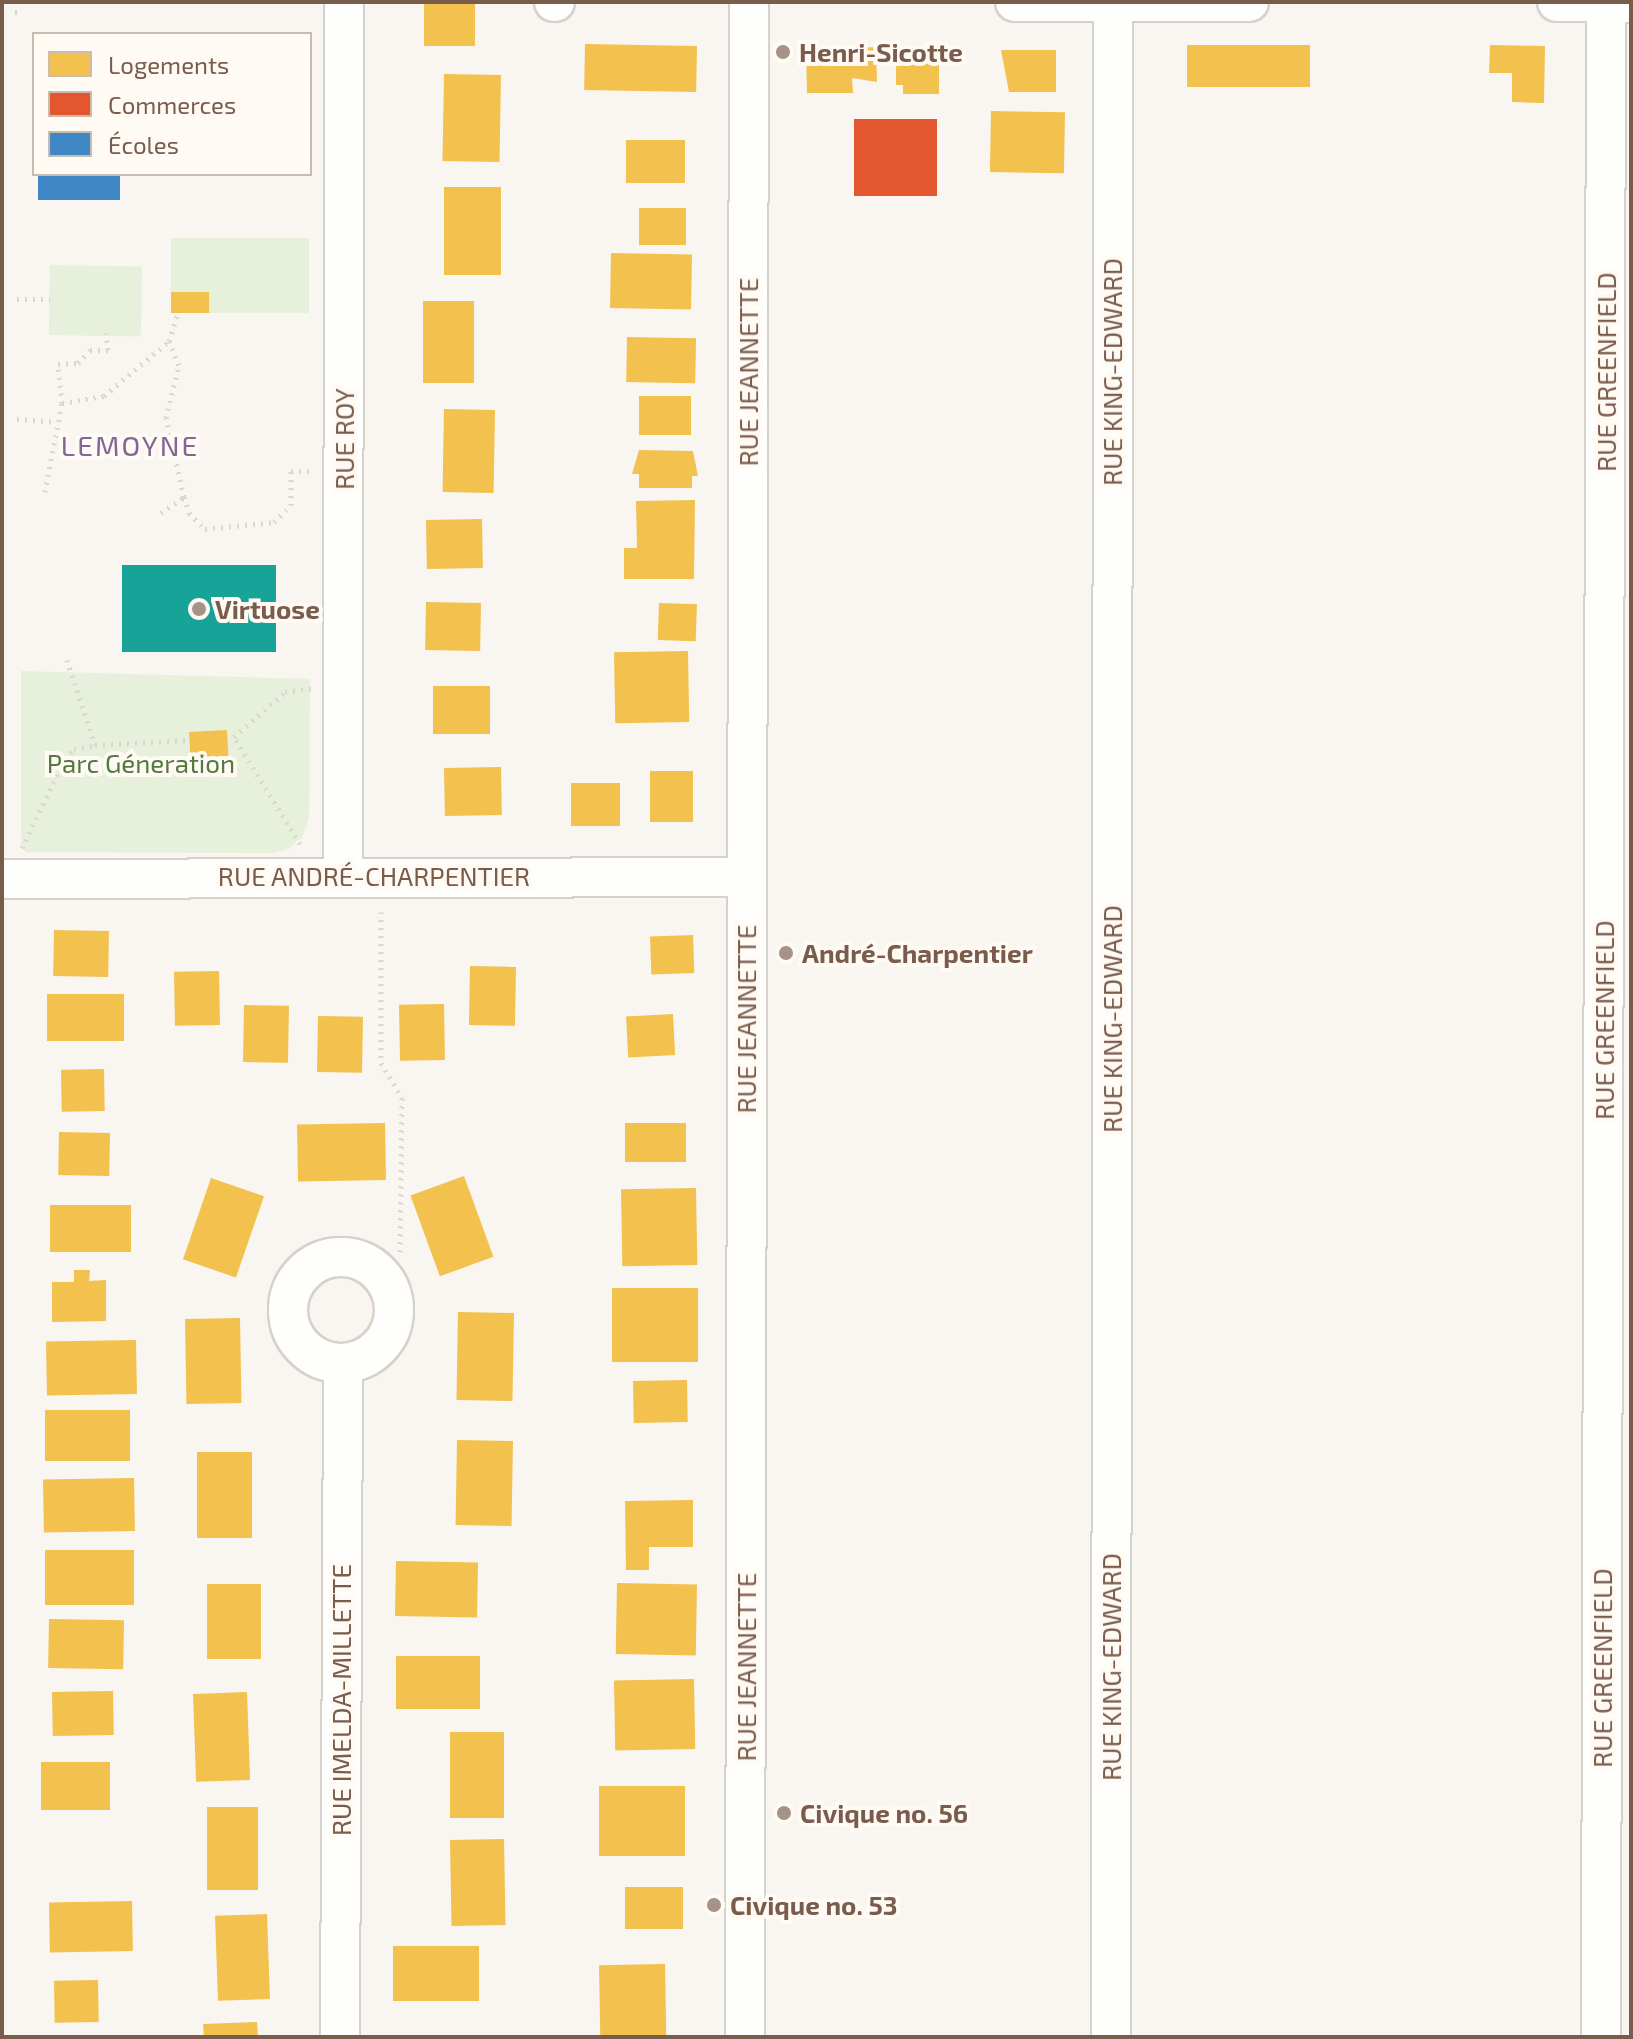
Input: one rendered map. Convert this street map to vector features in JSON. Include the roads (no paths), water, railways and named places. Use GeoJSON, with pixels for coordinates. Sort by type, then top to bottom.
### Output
{"type":"FeatureCollection","features":[{"type":"Feature","properties":{"kind":"street","name":"RUE ROY"},"geometry":{"type":"LineString","coordinates":[[343,875],[344,2]]}},
{"type":"Feature","properties":{"kind":"street","name":"RUE JEANNETTE"},"geometry":{"type":"LineString","coordinates":[[745,2037],[749,2]]}},
{"type":"Feature","properties":{"kind":"street"},"geometry":{"type":"LineString","coordinates":[[1015,2],[1249,2]]}},
{"type":"Feature","properties":{"kind":"street"},"geometry":{"type":"LineString","coordinates":[[1557,2],[1631,3]]}},
{"type":"Feature","properties":{"kind":"street","name":"RUE KING-EDWARD"},"geometry":{"type":"LineString","coordinates":[[1111,2037],[1113,3]]}},
{"type":"Feature","properties":{"kind":"street","name":"RUE GREENFIELD"},"geometry":{"type":"LineString","coordinates":[[1601,2037],[1618,1048],[1606,3]]}},
{"type":"Feature","properties":{"kind":"street","name":"RUE ANDRÉ-CHARPENTIER"},"geometry":{"type":"LineString","coordinates":[[11,866],[343,875],[746,877]]}},
{"type":"Feature","properties":{"kind":"street","name":"RUE IMELDA-MILLETTE"},"geometry":{"type":"LineString","coordinates":[[340,2037],[343,1364]]}},
{"type":"Feature","properties":{"kind":"place","name":"Henri-Sicotte"},"geometry":{"type":"Point","coordinates":[783,52]}},
{"type":"Feature","properties":{"kind":"place","name":"Virtuose"},"geometry":{"type":"Point","coordinates":[199,609]}},
{"type":"Feature","properties":{"kind":"place","name":"André-Charpentier"},"geometry":{"type":"Point","coordinates":[786,953]}},
{"type":"Feature","properties":{"kind":"place","name":"Civique no. 56"},"geometry":{"type":"Point","coordinates":[784,1813]}},
{"type":"Feature","properties":{"kind":"place","name":"Civique no. 53"},"geometry":{"type":"Point","coordinates":[714,1905]}},
{"type":"Feature","properties":{"kind":"district","name":"LEMOYNE"},"geometry":{"type":"Point","coordinates":[130,445]}},
{"type":"Feature","properties":{"kind":"park label","name":"Parc Géneration"},"geometry":{"type":"Point","coordinates":[141,763]}}]}
